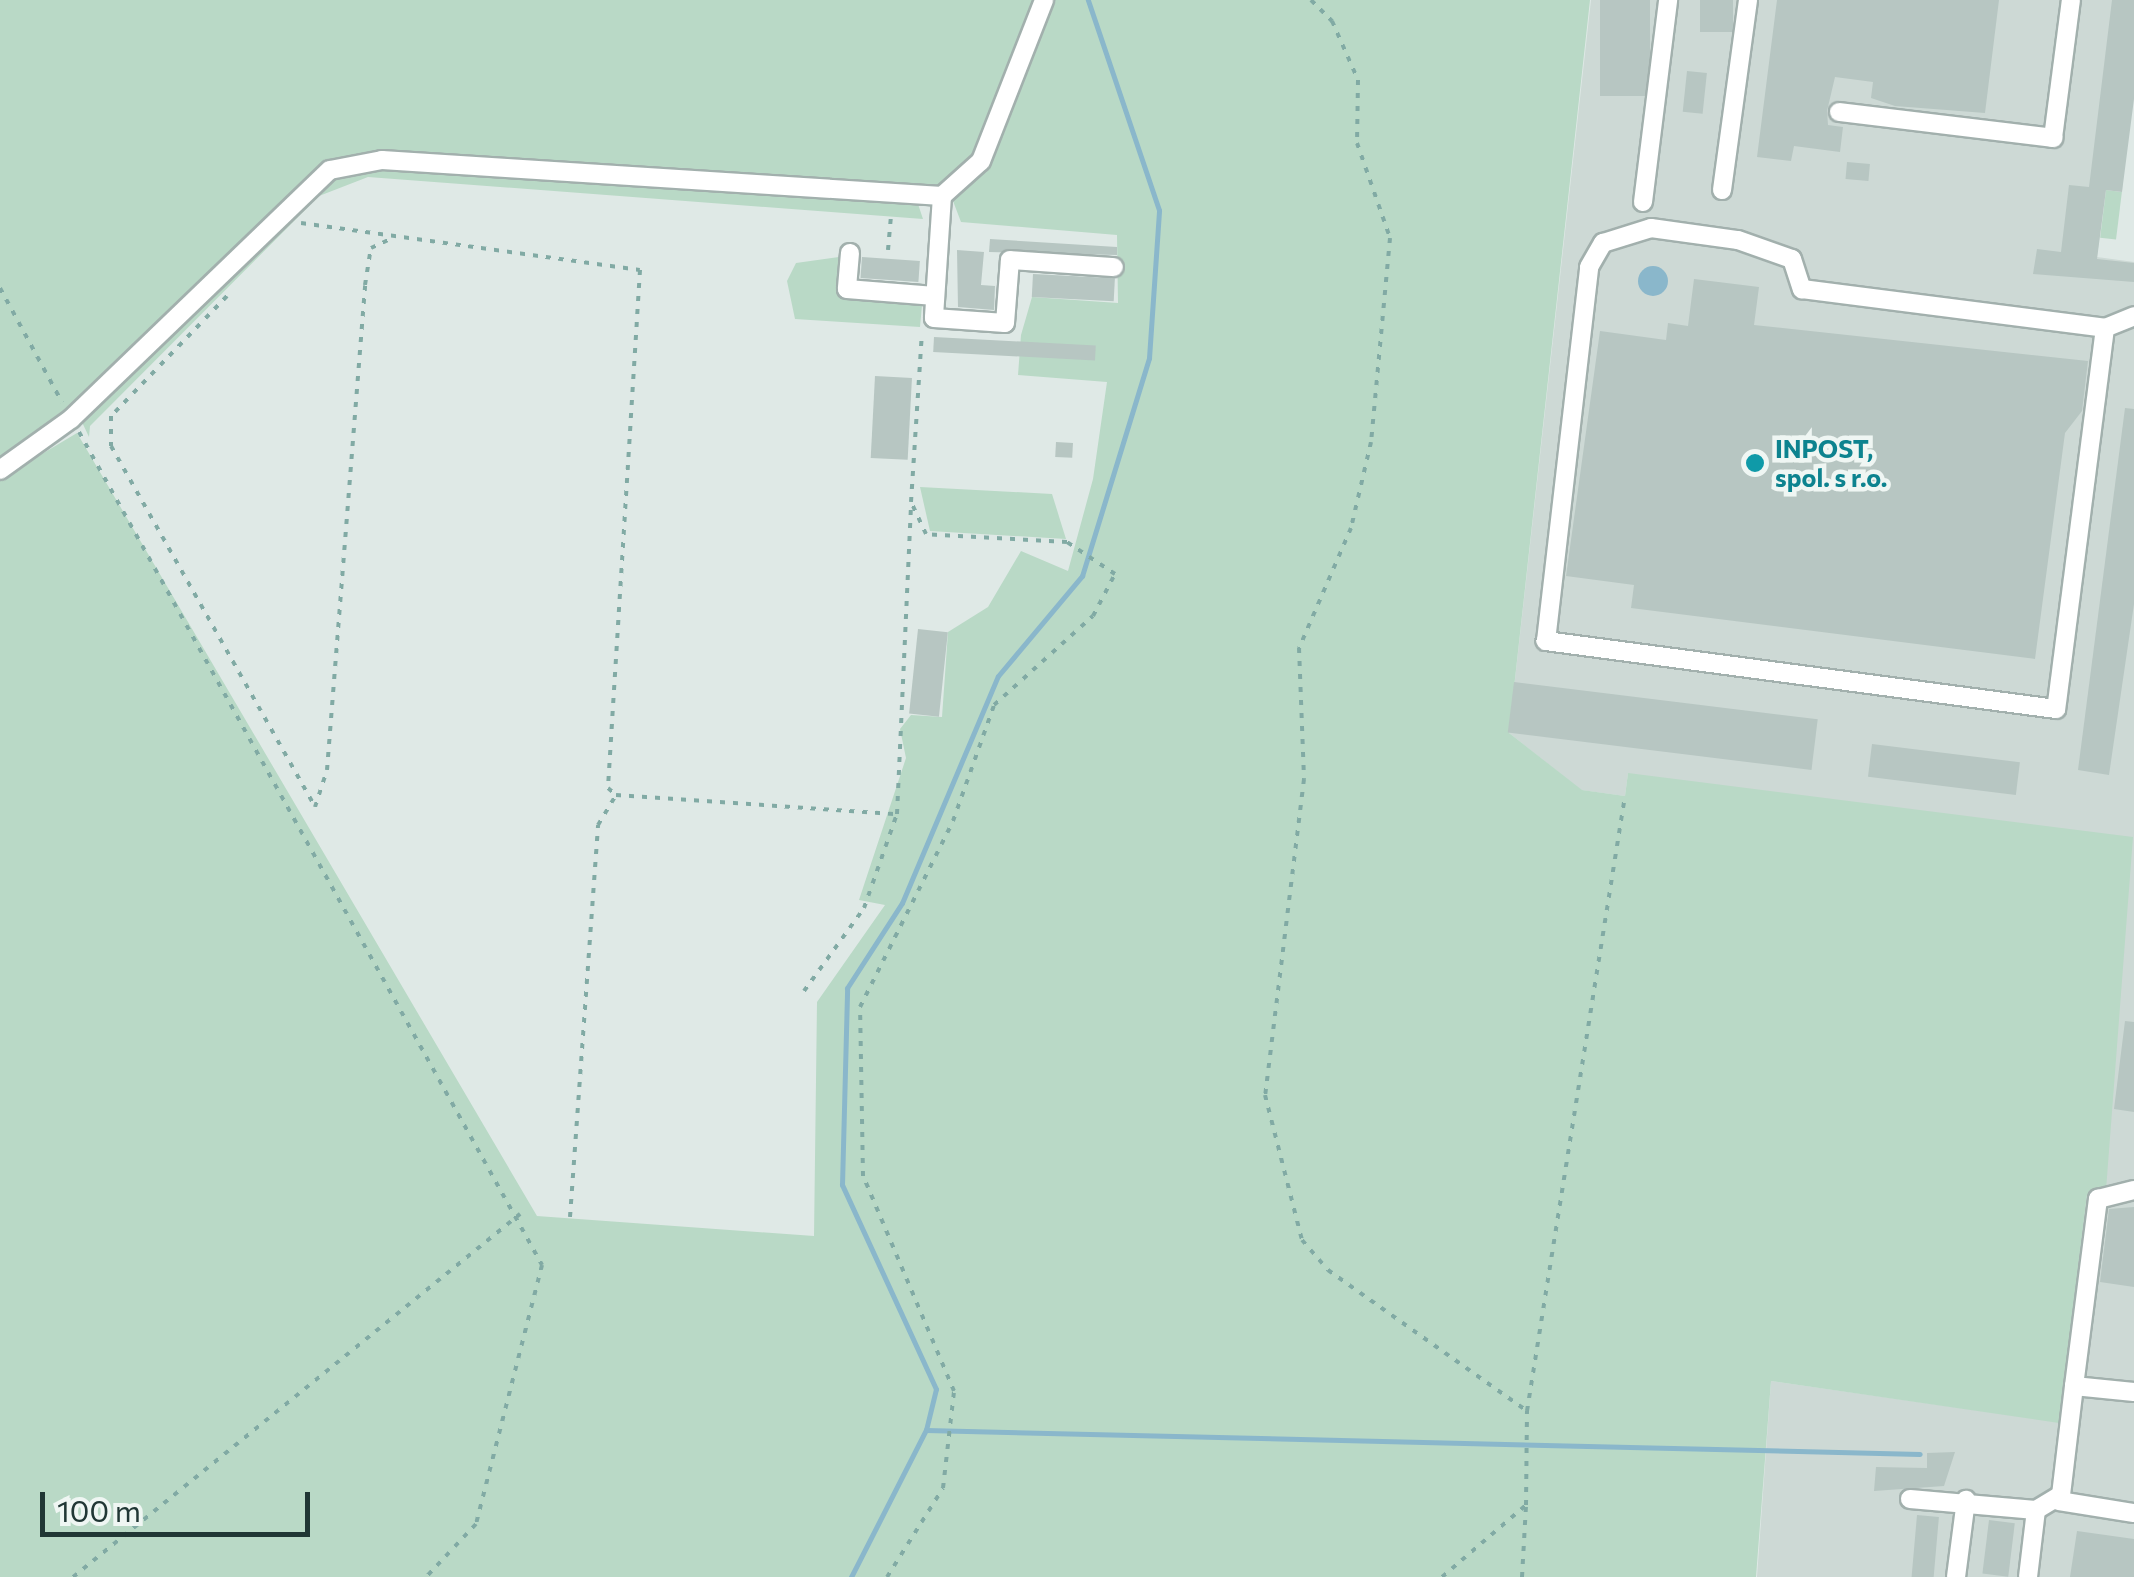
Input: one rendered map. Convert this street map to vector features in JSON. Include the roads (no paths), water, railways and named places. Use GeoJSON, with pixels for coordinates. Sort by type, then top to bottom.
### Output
{"type":"FeatureCollection","features":[{"type":"Feature","properties":{"kind":"street"},"geometry":{"type":"LineString","coordinates":[[1044,0],[981,161],[942,196],[934,318],[1005,322],[1010,260],[1114,268]]}},
{"type":"Feature","properties":{"kind":"street"},"geometry":{"type":"LineString","coordinates":[[1643,202],[1668,0]]}},
{"type":"Feature","properties":{"kind":"street"},"geometry":{"type":"LineString","coordinates":[[1722,190],[1748,0]]}},
{"type":"Feature","properties":{"kind":"street"},"geometry":{"type":"LineString","coordinates":[[1840,112],[2054,138],[2071,0]]}},
{"type":"Feature","properties":{"kind":"street"},"geometry":{"type":"LineString","coordinates":[[0,470],[71,420],[309,186],[362,160],[942,196]]}},
{"type":"Feature","properties":{"kind":"street"},"geometry":{"type":"LineString","coordinates":[[2105,328],[2056,710],[1546,641],[1589,267],[1602,243],[1651,228],[1738,240],[1792,259],[1802,290],[2105,328],[2134,316]]}},
{"type":"Feature","properties":{"kind":"street"},"geometry":{"type":"LineString","coordinates":[[850,253],[848,289],[935,296]]}},
{"type":"Feature","properties":{"kind":"street"},"geometry":{"type":"LineString","coordinates":[[2059,1501],[2098,1199],[2134,1190]]}},
{"type":"Feature","properties":{"kind":"street"},"geometry":{"type":"LineString","coordinates":[[2074,1386],[2134,1392]]}},
{"type":"Feature","properties":{"kind":"street"},"geometry":{"type":"LineString","coordinates":[[1910,1499],[1966,1500],[2036,1510],[2059,1501],[2134,1513]]}},
{"type":"Feature","properties":{"kind":"street"},"geometry":{"type":"LineString","coordinates":[[1956,1577],[1966,1500]]}},
{"type":"Feature","properties":{"kind":"street"},"geometry":{"type":"LineString","coordinates":[[2028,1577],[2036,1510]]}},
{"type":"Feature","properties":{"kind":"water"},"geometry":{"type":"Polygon","coordinates":[[[1653,266],[1664,270],[1668,281],[1664,292],[1653,296],[1642,292],[1638,281],[1642,270],[1653,266]]]}},
{"type":"Feature","properties":{"kind":"waterway"},"geometry":{"type":"LineString","coordinates":[[851,1577],[926,1430],[936,1389],[842,1185],[847,988],[902,903],[998,676],[1082,576],[1149,358],[1159,210],[1088,0]]}},
{"type":"Feature","properties":{"kind":"waterway"},"geometry":{"type":"LineString","coordinates":[[926,1430],[1920,1454]]}},
{"type":"Feature","properties":{"kind":"place","name":"INPOST, spol. s r.o."},"geometry":{"type":"Point","coordinates":[1755,463]}}]}
